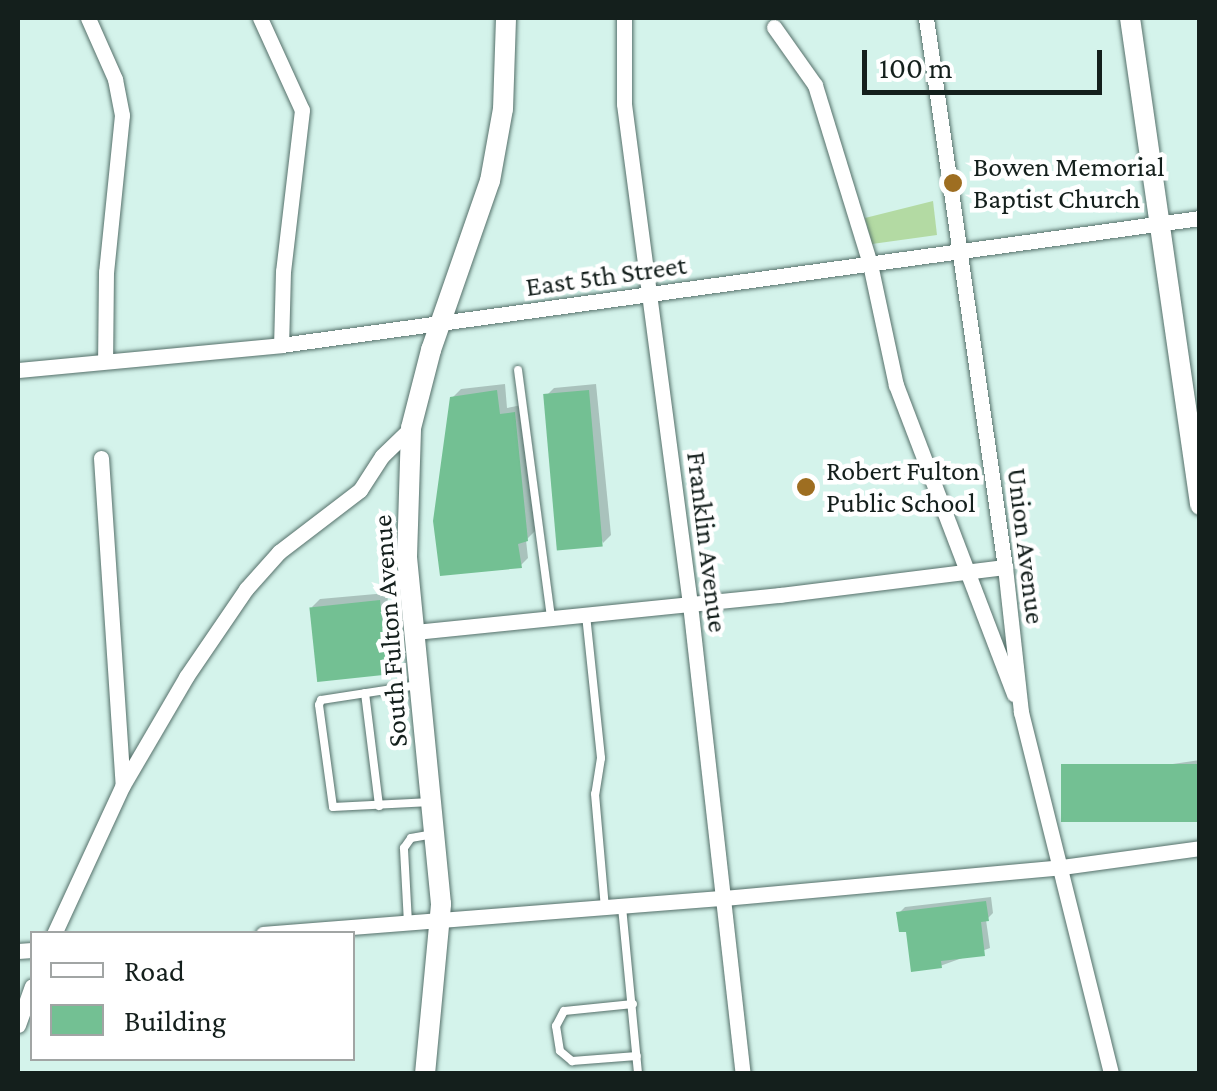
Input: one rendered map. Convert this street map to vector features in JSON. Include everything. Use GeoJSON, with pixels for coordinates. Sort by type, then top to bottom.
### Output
{"type":"FeatureCollection","features":[{"type":"Feature","properties":{"kind":"main road","name":"South Fulton Avenue"},"geometry":{"type":"LineString","coordinates":[[425,1074],[440,923],[407,558],[411,428],[441,324],[480,219],[498,147],[506,18]]}},
{"type":"Feature","properties":{"kind":"main road"},"geometry":{"type":"LineString","coordinates":[[1130,18],[1200,504]]}},
{"type":"Feature","properties":{"kind":"street"},"geometry":{"type":"LineString","coordinates":[[88,18],[115,79],[121,134],[106,272],[105,361]]}},
{"type":"Feature","properties":{"kind":"street"},"geometry":{"type":"LineString","coordinates":[[260,18],[302,110],[283,271],[281,345]]}},
{"type":"Feature","properties":{"kind":"street","name":"Franklin Avenue"},"geometry":{"type":"LineString","coordinates":[[624,18],[624,104],[690,604],[743,1074]]}},
{"type":"Feature","properties":{"kind":"street","name":"Union Avenue"},"geometry":{"type":"LineString","coordinates":[[926,18],[1005,567],[1021,712],[1111,1074]]}},
{"type":"Feature","properties":{"kind":"street"},"geometry":{"type":"LineString","coordinates":[[774,27],[815,85],[870,264],[896,385],[964,572],[1021,712]]}},
{"type":"Feature","properties":{"kind":"street","name":"East 5th Street"},"geometry":{"type":"LineString","coordinates":[[18,370],[281,345],[1200,218]]}},
{"type":"Feature","properties":{"kind":"street"},"geometry":{"type":"LineString","coordinates":[[55,931],[122,785],[186,677],[262,570],[360,490],[382,456],[411,428]]}},
{"type":"Feature","properties":{"kind":"street"},"geometry":{"type":"LineString","coordinates":[[101,458],[122,785]]}},
{"type":"Feature","properties":{"kind":"street"},"geometry":{"type":"LineString","coordinates":[[415,632],[1005,567]]}},
{"type":"Feature","properties":{"kind":"street"},"geometry":{"type":"LineString","coordinates":[[306,931],[440,923],[1062,867],[1200,848]]}},
{"type":"Feature","properties":{"kind":"street"},"geometry":{"type":"LineString","coordinates":[[18,1025],[30,992]]}},
{"type":"Feature","properties":{"kind":"lane"},"geometry":{"type":"LineString","coordinates":[[518,370],[551,618]]}},
{"type":"Feature","properties":{"kind":"lane"},"geometry":{"type":"LineString","coordinates":[[586,614],[602,758],[595,794],[605,908]]}},
{"type":"Feature","properties":{"kind":"lane"},"geometry":{"type":"LineString","coordinates":[[420,684],[321,700],[319,705],[334,807],[431,802]]}},
{"type":"Feature","properties":{"kind":"lane"},"geometry":{"type":"LineString","coordinates":[[365,693],[379,806]]}},
{"type":"Feature","properties":{"kind":"lane"},"geometry":{"type":"LineString","coordinates":[[408,924],[404,848],[411,838],[434,834]]}},
{"type":"Feature","properties":{"kind":"lane"},"geometry":{"type":"LineString","coordinates":[[622,907],[638,1074]]}},
{"type":"Feature","properties":{"kind":"lane"},"geometry":{"type":"LineString","coordinates":[[633,1004],[564,1010],[556,1026],[560,1051],[572,1061],[637,1056]]}},
{"type":"Feature","properties":{"kind":"green space"},"geometry":{"type":"Polygon","coordinates":[[[933,201],[937,235],[872,244],[865,218],[933,201]]]}},
{"type":"Feature","properties":{"kind":"building"},"geometry":{"type":"Polygon","coordinates":[[[497,390],[500,414],[515,412],[528,541],[518,544],[522,568],[440,576],[433,521],[450,397],[497,390]]]}},
{"type":"Feature","properties":{"kind":"building"},"geometry":{"type":"Polygon","coordinates":[[[589,390],[603,546],[557,550],[543,394],[589,390]]]}},
{"type":"Feature","properties":{"kind":"building"},"geometry":{"type":"Polygon","coordinates":[[[380,600],[388,675],[317,682],[309,607],[380,600]]]}},
{"type":"Feature","properties":{"kind":"building"},"geometry":{"type":"Polygon","coordinates":[[[1061,764],[1200,764],[1200,822],[1061,822],[1061,764]]]}},
{"type":"Feature","properties":{"kind":"building"},"geometry":{"type":"Polygon","coordinates":[[[986,901],[989,921],[981,922],[985,956],[941,961],[942,968],[911,972],[906,932],[899,932],[896,912],[986,901]]]}},
{"type":"Feature","properties":{"kind":"place","name":"Bowen Memorial Baptist Church"},"geometry":{"type":"Point","coordinates":[953,183]}},
{"type":"Feature","properties":{"kind":"place","name":"Robert Fulton Public School"},"geometry":{"type":"Point","coordinates":[806,487]}}]}
